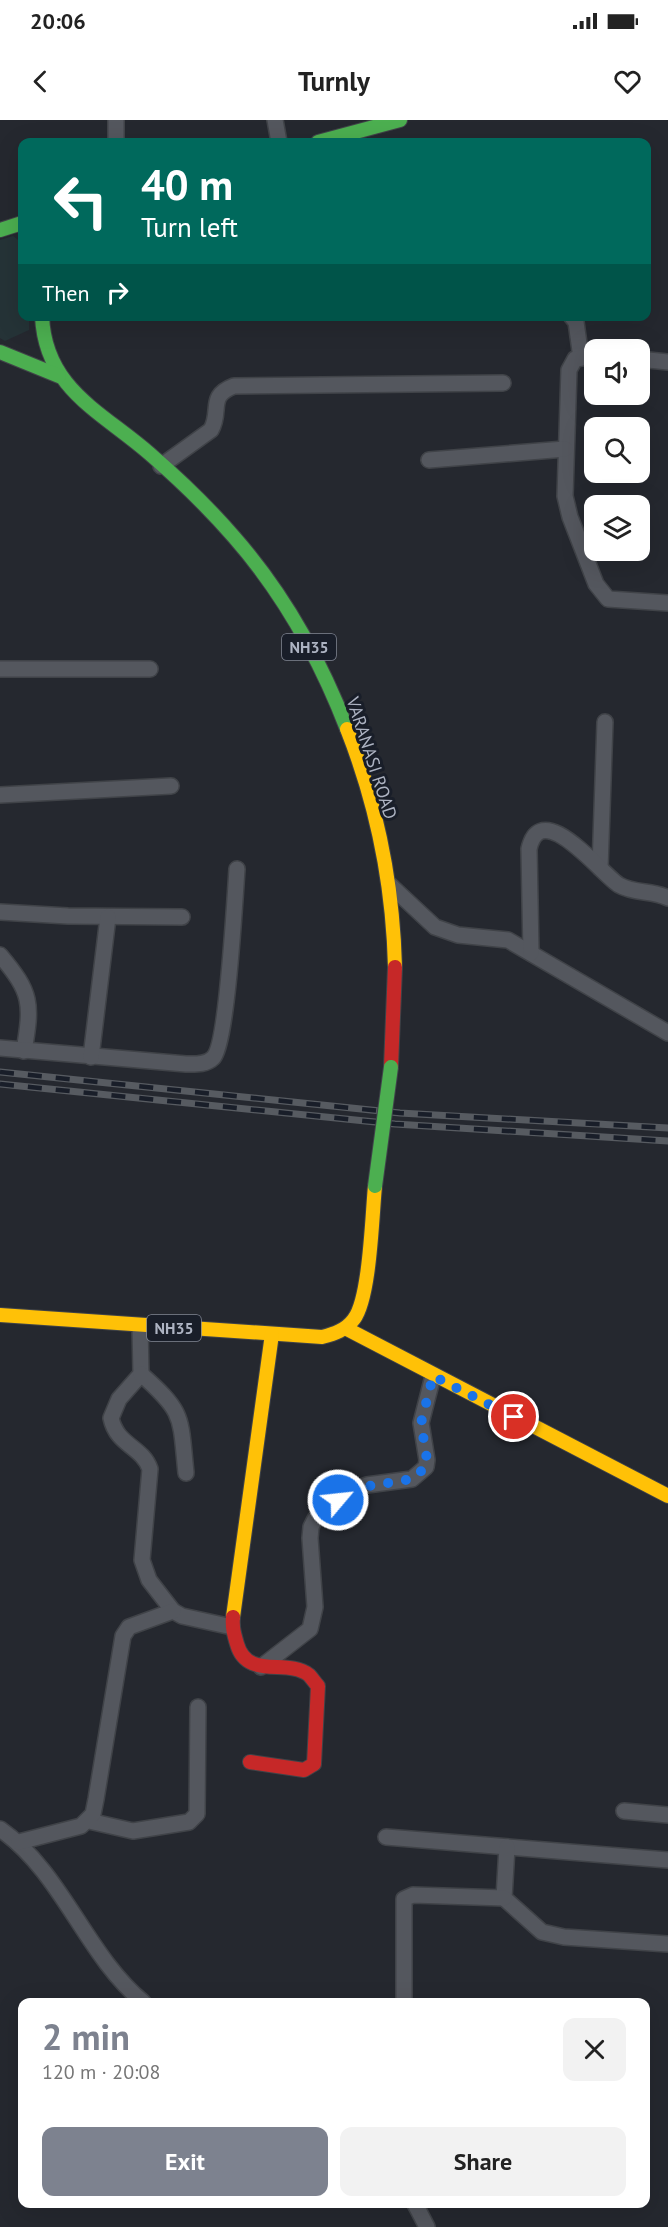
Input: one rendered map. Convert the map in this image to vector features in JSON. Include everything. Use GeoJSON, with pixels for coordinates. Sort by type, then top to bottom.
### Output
{"type":"FeatureCollection","features":[{"type":"Feature","properties":{"kind":"main road"},"geometry":{"type":"LineString","coordinates":[[330,138],[377,123],[400,120]]}},
{"type":"Feature","properties":{"kind":"main road"},"geometry":{"type":"LineString","coordinates":[[0,230],[18,224]]}},
{"type":"Feature","properties":{"kind":"main road","name":"VARANASI ROAD"},"geometry":{"type":"LineString","coordinates":[[43,321],[48,356],[59,376],[76,396],[127,435],[161,465],[232,534],[287,608],[321,668],[347,728],[369,795],[389,884],[396,998],[391,1067],[362,1303],[357,1317],[347,1329]]}},
{"type":"Feature","properties":{"kind":"main road"},"geometry":{"type":"LineString","coordinates":[[0,352],[59,376]]}},
{"type":"Feature","properties":{"kind":"main road","name":"NH35"},"geometry":{"type":"LineString","coordinates":[[0,1315],[322,1337],[347,1329]]}},
{"type":"Feature","properties":{"kind":"main road"},"geometry":{"type":"LineString","coordinates":[[347,1329],[433,1376],[668,1496]]}},
{"type":"Feature","properties":{"kind":"main road"},"geometry":{"type":"LineString","coordinates":[[250,1762],[304,1770],[314,1764],[315,1757],[318,1686],[313,1676],[305,1671],[261,1667],[244,1660],[237,1650],[232,1627],[272,1334]]}},
{"type":"Feature","properties":{"kind":"street"},"geometry":{"type":"LineString","coordinates":[[116,120],[116,138]]}},
{"type":"Feature","properties":{"kind":"street"},"geometry":{"type":"LineString","coordinates":[[275,120],[278,138]]}},
{"type":"Feature","properties":{"kind":"street"},"geometry":{"type":"LineString","coordinates":[[575,321],[584,345]]}},
{"type":"Feature","properties":{"kind":"street"},"geometry":{"type":"LineString","coordinates":[[584,358],[575,359],[569,370],[564,478],[567,507],[601,592],[608,600],[668,603]]}},
{"type":"Feature","properties":{"kind":"street"},"geometry":{"type":"LineString","coordinates":[[650,361],[668,362]]}},
{"type":"Feature","properties":{"kind":"street"},"geometry":{"type":"LineString","coordinates":[[161,465],[211,430],[218,396],[224,390],[234,387],[503,383]]}},
{"type":"Feature","properties":{"kind":"street"},"geometry":{"type":"LineString","coordinates":[[429,460],[565,449]]}},
{"type":"Feature","properties":{"kind":"street"},"geometry":{"type":"LineString","coordinates":[[0,669],[150,669]]}},
{"type":"Feature","properties":{"kind":"street"},"geometry":{"type":"LineString","coordinates":[[600,868],[605,722]]}},
{"type":"Feature","properties":{"kind":"street"},"geometry":{"type":"LineString","coordinates":[[0,795],[171,786]]}},
{"type":"Feature","properties":{"kind":"street"},"geometry":{"type":"LineString","coordinates":[[531,953],[529,849],[531,839],[542,832],[562,835],[626,888],[668,898]]}},
{"type":"Feature","properties":{"kind":"street"},"geometry":{"type":"LineString","coordinates":[[0,1048],[24,1052],[186,1064],[203,1063],[213,1059],[218,1051],[226,1002],[237,869]]}},
{"type":"Feature","properties":{"kind":"street"},"geometry":{"type":"LineString","coordinates":[[389,884],[435,927],[458,934],[500,937],[668,1033]]}},
{"type":"Feature","properties":{"kind":"street"},"geometry":{"type":"LineString","coordinates":[[0,912],[108,917],[182,917]]}},
{"type":"Feature","properties":{"kind":"street"},"geometry":{"type":"LineString","coordinates":[[91,1057],[108,917]]}},
{"type":"Feature","properties":{"kind":"street"},"geometry":{"type":"LineString","coordinates":[[0,955],[21,981],[29,1002],[30,1020],[24,1052]]}},
{"type":"Feature","properties":{"kind":"street"},"geometry":{"type":"LineString","coordinates":[[140,1326],[141,1374],[119,1399],[111,1418],[120,1440],[147,1460],[150,1469],[142,1560],[149,1580],[173,1611],[194,1620],[232,1627]]}},
{"type":"Feature","properties":{"kind":"street"},"geometry":{"type":"LineString","coordinates":[[141,1374],[170,1399],[179,1415],[186,1473]]}},
{"type":"Feature","properties":{"kind":"street"},"geometry":{"type":"LineString","coordinates":[[261,1667],[310,1629],[315,1606],[310,1527],[315,1519],[350,1491],[367,1485],[412,1479],[426,1467],[421,1423],[433,1376]]}},
{"type":"Feature","properties":{"kind":"street"},"geometry":{"type":"LineString","coordinates":[[19,1842],[81,1826],[89,1821],[96,1799],[123,1636],[129,1627],[173,1611]]}},
{"type":"Feature","properties":{"kind":"street"},"geometry":{"type":"LineString","coordinates":[[89,1821],[133,1831],[189,1822],[194,1819],[198,1806],[198,1707]]}},
{"type":"Feature","properties":{"kind":"street"},"geometry":{"type":"LineString","coordinates":[[624,1811],[668,1815]]}},
{"type":"Feature","properties":{"kind":"street"},"geometry":{"type":"LineString","coordinates":[[0,1829],[19,1842],[37,1862],[125,1988],[138,1998]]}},
{"type":"Feature","properties":{"kind":"street"},"geometry":{"type":"LineString","coordinates":[[386,1837],[668,1860]]}},
{"type":"Feature","properties":{"kind":"street"},"geometry":{"type":"LineString","coordinates":[[504,1898],[507,1846]]}},
{"type":"Feature","properties":{"kind":"street"},"geometry":{"type":"LineString","coordinates":[[404,1998],[404,1899],[413,1895],[504,1898],[542,1932],[564,1937],[668,1944]]}},
{"type":"Feature","properties":{"kind":"street"},"geometry":{"type":"LineString","coordinates":[[417,2208],[427,2227]]}},
{"type":"Feature","properties":{"kind":"shaded area"},"geometry":{"type":"Polygon","coordinates":[[[13,236],[18,240],[18,321],[29,321],[29,330],[5,341],[0,338],[0,240],[13,236]]]}},
{"type":"Feature","properties":{"kind":"railway"},"geometry":{"type":"LineString","coordinates":[[0,1072],[400,1113],[668,1128]]}},
{"type":"Feature","properties":{"kind":"railway"},"geometry":{"type":"LineString","coordinates":[[0,1084],[395,1124],[668,1141]]}},
{"type":"Feature","properties":{"kind":"traffic: fast"},"geometry":{"type":"LineString","coordinates":[[333,138],[400,120]]}},
{"type":"Feature","properties":{"kind":"traffic: fast"},"geometry":{"type":"LineString","coordinates":[[0,230],[18,224]]}},
{"type":"Feature","properties":{"kind":"traffic: fast"},"geometry":{"type":"LineString","coordinates":[[43,321],[53,362],[65,381],[79,397],[150,454],[194,494],[234,537],[269,581],[313,653],[347,729]]}},
{"type":"Feature","properties":{"kind":"traffic: fast"},"geometry":{"type":"LineString","coordinates":[[0,352],[59,376]]}},
{"type":"Feature","properties":{"kind":"traffic: fast"},"geometry":{"type":"LineString","coordinates":[[375,1186],[391,1067]]}},
{"type":"Feature","properties":{"kind":"traffic: slow"},"geometry":{"type":"LineString","coordinates":[[347,729],[367,787],[382,846],[391,906],[395,967]]}},
{"type":"Feature","properties":{"kind":"traffic: slow"},"geometry":{"type":"LineString","coordinates":[[0,1315],[322,1337],[340,1331],[354,1319],[364,1294],[375,1186]]}},
{"type":"Feature","properties":{"kind":"traffic: slow"},"geometry":{"type":"LineString","coordinates":[[347,1329],[668,1496]]}},
{"type":"Feature","properties":{"kind":"traffic: slow"},"geometry":{"type":"LineString","coordinates":[[233,1617],[272,1334]]}},
{"type":"Feature","properties":{"kind":"traffic: jam"},"geometry":{"type":"LineString","coordinates":[[391,1067],[395,967]]}},
{"type":"Feature","properties":{"kind":"traffic: jam"},"geometry":{"type":"LineString","coordinates":[[233,1617],[237,1644],[242,1655],[249,1662],[268,1667],[300,1670],[309,1675],[318,1686],[314,1764],[304,1770],[250,1762]]}},
{"type":"Feature","properties":{"kind":"route"},"geometry":{"type":"LineString","coordinates":[[338,1500],[350,1491],[367,1485],[412,1479],[426,1467],[421,1423],[433,1376],[514,1417]]}}]}
